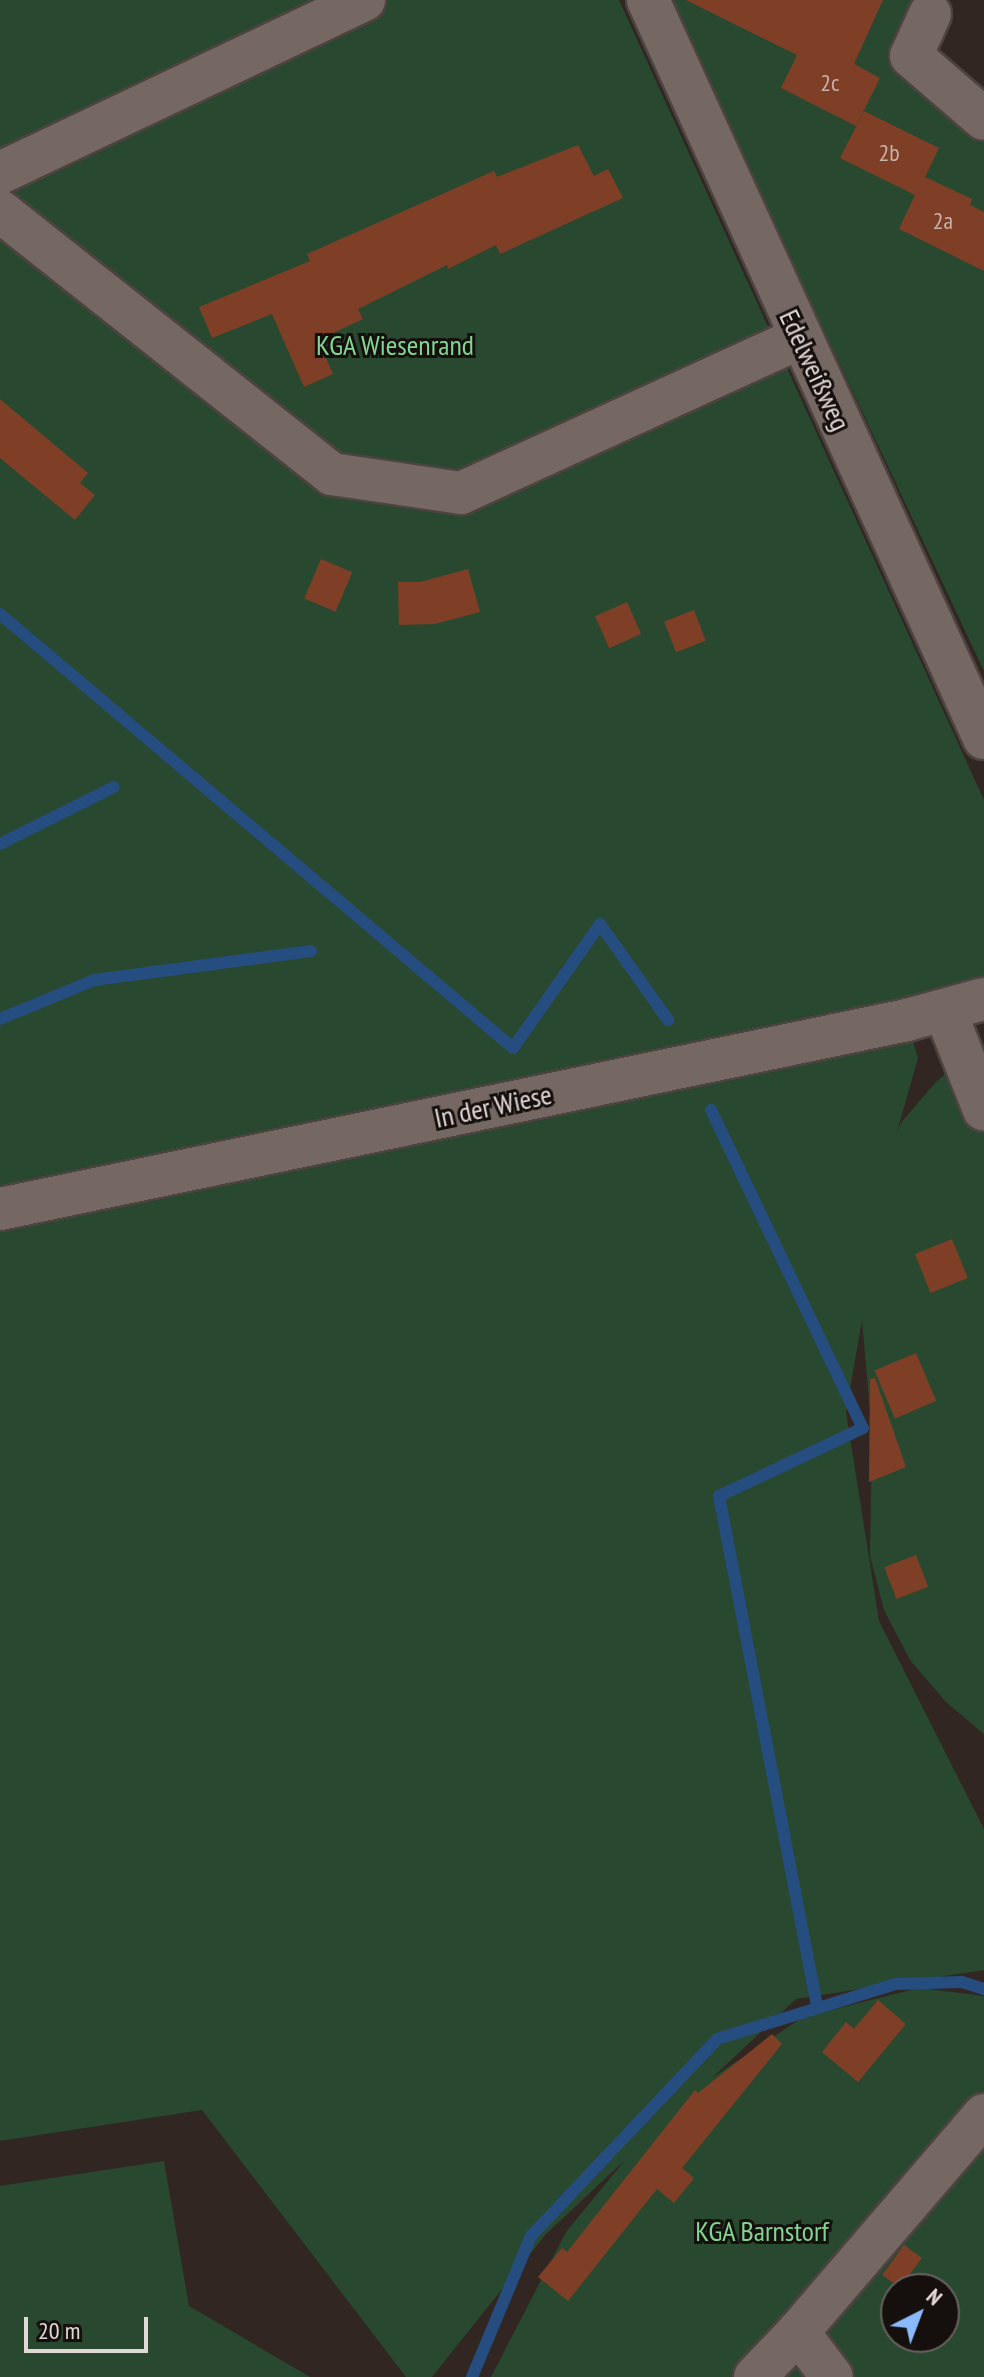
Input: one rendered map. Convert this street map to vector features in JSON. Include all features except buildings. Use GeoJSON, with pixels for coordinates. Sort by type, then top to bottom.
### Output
{"type":"FeatureCollection","features":[{"type":"Feature","properties":{"kind":"street"},"geometry":{"type":"LineString","coordinates":[[0,173],[364,0]]}},
{"type":"Feature","properties":{"kind":"street","name":"Edelweißweg"},"geometry":{"type":"LineString","coordinates":[[648,0],[984,738]]}},
{"type":"Feature","properties":{"kind":"street"},"geometry":{"type":"LineString","coordinates":[[930,14],[911,56],[984,119]]}},
{"type":"Feature","properties":{"kind":"street"},"geometry":{"type":"LineString","coordinates":[[0,211],[332,474],[461,493],[800,338]]}},
{"type":"Feature","properties":{"kind":"street"},"geometry":{"type":"LineString","coordinates":[[965,1005],[984,1110]]}},
{"type":"Feature","properties":{"kind":"street","name":"In der Wiese"},"geometry":{"type":"LineString","coordinates":[[0,1209],[965,1005]]}},
{"type":"Feature","properties":{"kind":"street"},"geometry":{"type":"LineString","coordinates":[[755,2377],[798,2332],[984,2115]]}},
{"type":"Feature","properties":{"kind":"street"},"geometry":{"type":"LineString","coordinates":[[798,2332],[832,2377]]}},
{"type":"Feature","properties":{"kind":"green space","name":"KGA Wiesenrand"},"geometry":{"type":"Polygon","coordinates":[[[0,0],[619,0],[984,800],[984,987],[0,1196],[0,0]]]}},
{"type":"Feature","properties":{"kind":"green space"},"geometry":{"type":"Polygon","coordinates":[[[669,0],[919,0],[892,58],[984,133],[984,671],[669,0]]]}},
{"type":"Feature","properties":{"kind":"green space","name":"KGA Barnstorf"},"geometry":{"type":"Polygon","coordinates":[[[910,1031],[918,1058],[896,1135],[900,1124],[935,1083],[972,1050],[984,1044],[984,1734],[946,1702],[910,1660],[884,1610],[870,1556],[872,1434],[862,1320],[846,1412],[879,1621],[984,1829],[984,1970],[796,1999],[712,2078],[803,2017],[919,1988],[984,1996],[984,2377],[491,2377],[566,2232],[625,2160],[546,2234],[432,2377],[406,2377],[202,2110],[0,2141],[0,1229],[422,1134],[910,1031]]]}},
{"type":"Feature","properties":{"kind":"green space"},"geometry":{"type":"Polygon","coordinates":[[[164,2161],[189,2306],[310,2377],[0,2377],[0,2186],[164,2161]]]}},
{"type":"Feature","properties":{"kind":"waterway"},"geometry":{"type":"LineString","coordinates":[[0,614],[513,1048],[600,924],[668,1020]]}},
{"type":"Feature","properties":{"kind":"waterway"},"geometry":{"type":"LineString","coordinates":[[0,844],[114,787]]}},
{"type":"Feature","properties":{"kind":"waterway"},"geometry":{"type":"LineString","coordinates":[[0,1019],[94,980],[311,951]]}},
{"type":"Feature","properties":{"kind":"waterway"},"geometry":{"type":"LineString","coordinates":[[711,1110],[863,1428],[719,1496],[817,2006]]}},
{"type":"Feature","properties":{"kind":"waterway"},"geometry":{"type":"LineString","coordinates":[[472,2377],[531,2236],[717,2039],[896,1984],[962,1982],[984,1989]]}}]}
